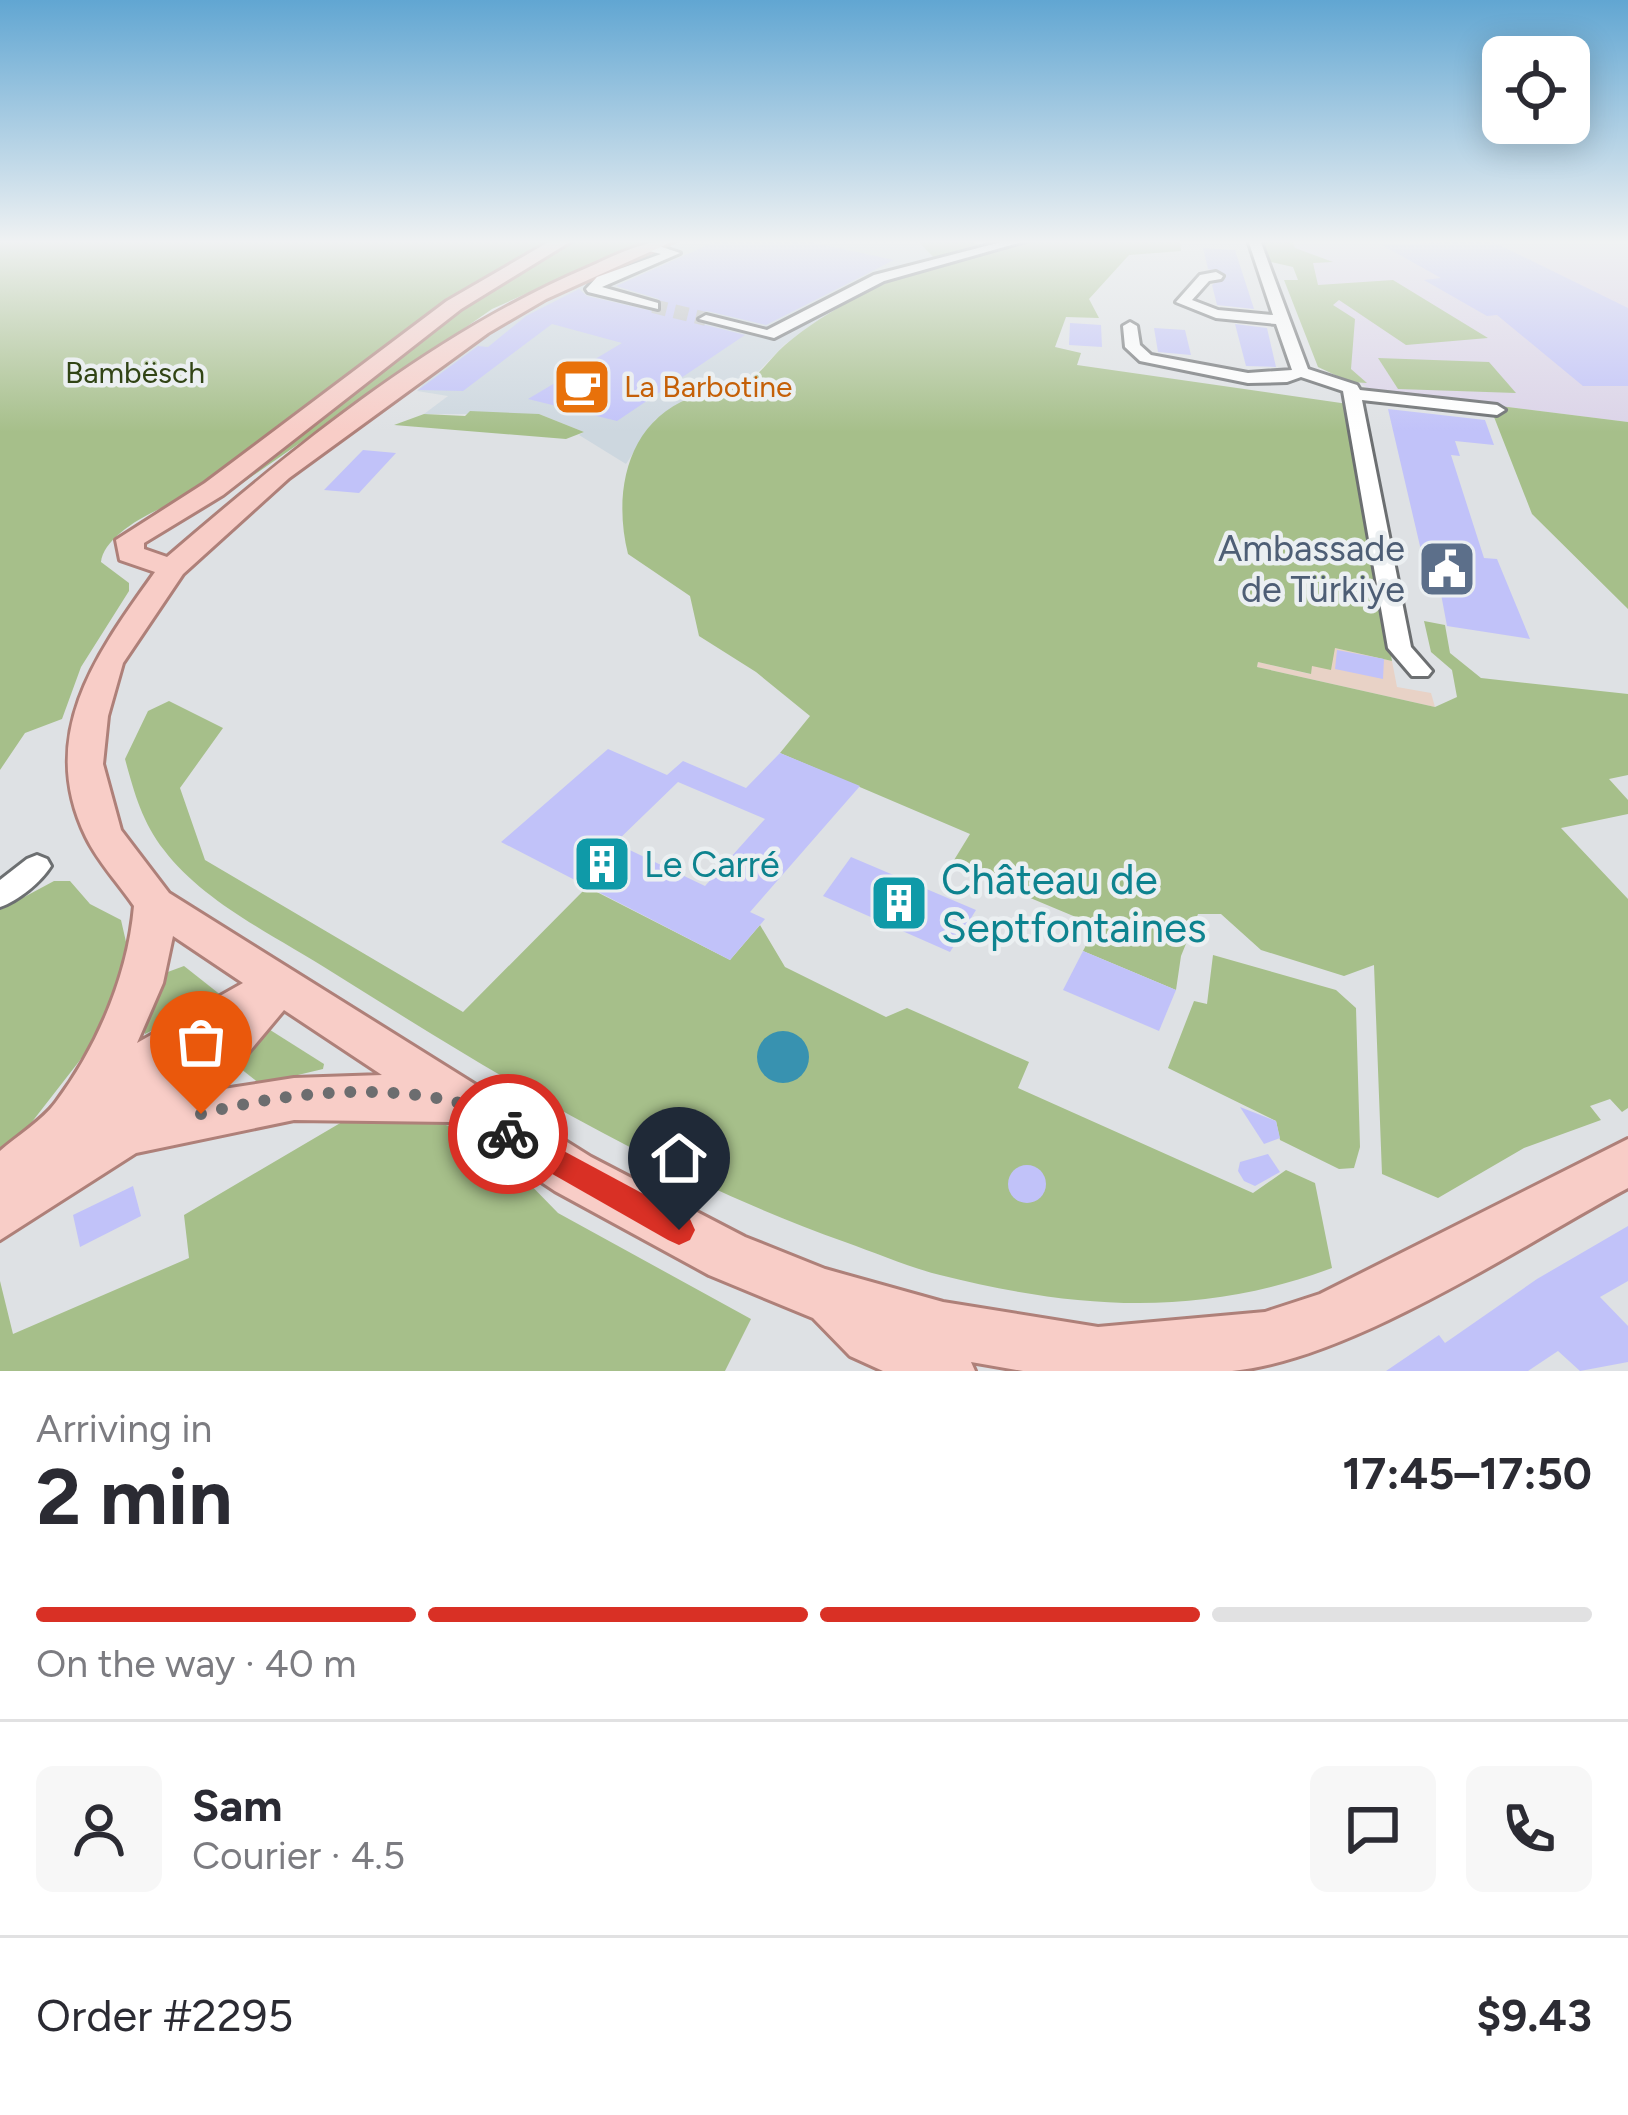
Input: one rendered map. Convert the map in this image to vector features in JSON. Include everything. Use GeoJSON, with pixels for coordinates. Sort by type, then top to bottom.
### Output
{"type":"FeatureCollection","features":[{"type":"Feature","properties":{"kind":"main road"},"geometry":{"type":"LineString","coordinates":[[172,568],[130,554],[126,548],[143,530],[214,489],[456,304]]}},
{"type":"Feature","properties":{"kind":"main road"},"geometry":{"type":"LineString","coordinates":[[524,304],[481,329],[264,486],[172,568],[107,663],[91,716],[85,764],[103,834],[155,904],[573,1174],[728,1256],[825,1296],[943,1330],[1100,1363],[1265,1340],[1330,1319],[1628,1162]]}},
{"type":"Feature","properties":{"kind":"main road"},"geometry":{"type":"LineString","coordinates":[[0,1215],[91,1129],[154,952],[155,904]]}},
{"type":"Feature","properties":{"kind":"main road"},"geometry":{"type":"LineString","coordinates":[[0,1185],[91,1129],[216,1064],[277,987]]}},
{"type":"Feature","properties":{"kind":"main road"},"geometry":{"type":"LineString","coordinates":[[91,1129],[262,1099],[363,1092],[456,1101]]}},
{"type":"Feature","properties":{"kind":"main road"},"geometry":{"type":"LineString","coordinates":[[825,1296],[870,1336],[946,1371]]}},
{"type":"Feature","properties":{"kind":"street"},"geometry":{"type":"LineString","coordinates":[[646,304],[653,306]]}},
{"type":"Feature","properties":{"kind":"street"},"geometry":{"type":"LineString","coordinates":[[706,320],[769,335],[829,304]]}},
{"type":"Feature","properties":{"kind":"street"},"geometry":{"type":"LineString","coordinates":[[1188,304],[1216,314],[1282,320]]}},
{"type":"Feature","properties":{"kind":"street"},"geometry":{"type":"LineString","coordinates":[[1276,304],[1301,372]]}},
{"type":"Feature","properties":{"kind":"street"},"geometry":{"type":"LineString","coordinates":[[1130,326],[1132,347],[1146,358],[1258,379],[1292,378],[1301,372],[1341,381],[1353,394],[1400,648],[1420,671]]}},
{"type":"Feature","properties":{"kind":"street"},"geometry":{"type":"LineString","coordinates":[[1353,394],[1497,410]]}},
{"type":"Feature","properties":{"kind":"street"},"geometry":{"type":"LineString","coordinates":[[0,896],[37,866]]}},
{"type":"Feature","properties":{"kind":"shaded area"},"geometry":{"type":"Polygon","coordinates":[[[540,304],[862,304],[785,344],[752,378],[685,399],[655,420],[626,464],[579,435],[584,432],[539,414],[424,414],[448,396],[417,391],[498,329],[540,304]]]}},
{"type":"Feature","properties":{"kind":"shaded area"},"geometry":{"type":"Polygon","coordinates":[[[1314,304],[1628,304],[1628,422],[1370,390],[1342,369],[1314,304]]]}},
{"type":"Feature","properties":{"kind":"shaded area"},"geometry":{"type":"Polygon","coordinates":[[[1335,648],[1392,661],[1397,687],[1431,693],[1435,707],[1257,667],[1258,662],[1310,674],[1312,665],[1335,648]]]}},
{"type":"Feature","properties":{"kind":"green space","name":"Bambësch"},"geometry":{"type":"Polygon","coordinates":[[[0,304],[503,304],[231,491],[176,502],[118,535],[101,562],[129,583],[129,591],[81,667],[62,719],[25,733],[0,770],[0,304]]]}},
{"type":"Feature","properties":{"kind":"green space"},"geometry":{"type":"Polygon","coordinates":[[[846,304],[1092,304],[1099,318],[1066,317],[1055,347],[1081,353],[1077,365],[1348,404],[1392,661],[1335,648],[1331,670],[1312,666],[1311,674],[1258,662],[1257,667],[1435,707],[1457,697],[1452,670],[1431,652],[1424,621],[1445,625],[1450,653],[1481,678],[1628,694],[1628,775],[1609,779],[1628,800],[1628,814],[1561,828],[1628,899],[1628,1108],[1622,1112],[1610,1099],[1590,1106],[1601,1120],[1524,1148],[1438,1198],[1382,1174],[1374,965],[1344,976],[1261,950],[1221,914],[1198,914],[1181,956],[1176,990],[1083,951],[1093,932],[1099,934],[1102,928],[951,865],[970,834],[780,753],[810,716],[756,672],[699,636],[690,596],[628,554],[624,485],[638,443],[668,409],[752,378],[785,345],[846,304]]]}},
{"type":"Feature","properties":{"kind":"green space"},"geometry":{"type":"Polygon","coordinates":[[[1293,304],[1334,304],[1355,319],[1351,369],[1367,383],[1350,382],[1318,367],[1293,304]]]}},
{"type":"Feature","properties":{"kind":"green space"},"geometry":{"type":"Polygon","coordinates":[[[1345,304],[1432,304],[1488,338],[1406,345],[1345,304]]]}},
{"type":"Feature","properties":{"kind":"green space"},"geometry":{"type":"Polygon","coordinates":[[[1378,358],[1489,362],[1516,393],[1398,389],[1378,358]]]}},
{"type":"Feature","properties":{"kind":"green space"},"geometry":{"type":"Polygon","coordinates":[[[1370,390],[1628,422],[1628,609],[1532,514],[1494,417],[1500,417],[1497,410],[1380,397],[1370,390]]]}},
{"type":"Feature","properties":{"kind":"green space"},"geometry":{"type":"Polygon","coordinates":[[[470,411],[539,414],[584,432],[566,439],[394,425],[424,414],[465,416],[470,411]]]}},
{"type":"Feature","properties":{"kind":"green space"},"geometry":{"type":"Polygon","coordinates":[[[169,701],[223,728],[180,788],[205,860],[463,1012],[587,887],[730,960],[760,925],[785,967],[886,1017],[907,1008],[1029,1062],[1018,1088],[1253,1193],[1286,1170],[1315,1183],[1332,1268],[1233,1295],[1185,1301],[1088,1301],[1040,1295],[904,1264],[711,1187],[518,1086],[265,932],[180,869],[150,829],[125,759],[148,711],[169,701]]]}},
{"type":"Feature","properties":{"kind":"green space"},"geometry":{"type":"Polygon","coordinates":[[[54,881],[70,881],[90,904],[121,920],[129,955],[98,1037],[0,1163],[0,910],[54,881]]]}},
{"type":"Feature","properties":{"kind":"green space"},"geometry":{"type":"Polygon","coordinates":[[[1213,955],[1336,990],[1356,1008],[1360,1147],[1354,1168],[1339,1169],[1280,1140],[1276,1121],[1168,1068],[1194,1001],[1207,1004],[1213,955]]]}},
{"type":"Feature","properties":{"kind":"green space"},"geometry":{"type":"Polygon","coordinates":[[[184,966],[222,996],[145,1034],[142,1020],[165,973],[184,966]]]}},
{"type":"Feature","properties":{"kind":"green space"},"geometry":{"type":"Polygon","coordinates":[[[267,1028],[324,1064],[323,1069],[260,1084],[236,1065],[267,1028]]]}},
{"type":"Feature","properties":{"kind":"green space"},"geometry":{"type":"Polygon","coordinates":[[[359,1112],[421,1117],[449,1126],[516,1170],[558,1213],[751,1319],[725,1371],[0,1371],[0,1281],[13,1334],[189,1258],[184,1215],[359,1112]]]}},
{"type":"Feature","properties":{"kind":"water"},"geometry":{"type":"Polygon","coordinates":[[[783,1031],[801,1039],[809,1057],[801,1075],[783,1083],[765,1075],[757,1057],[765,1039],[783,1031]]]}},
{"type":"Feature","properties":{"kind":"building"},"geometry":{"type":"Polygon","coordinates":[[[550,304],[622,304],[661,313],[660,304],[807,304],[766,325],[707,311],[697,315],[698,323],[745,335],[617,421],[528,399],[622,343],[552,324],[463,391],[418,390],[478,346],[488,347],[526,316],[550,304]]]}},
{"type":"Feature","properties":{"kind":"building"},"geometry":{"type":"Polygon","coordinates":[[[1252,304],[1254,309],[1217,305],[1252,304]]]}},
{"type":"Feature","properties":{"kind":"building"},"geometry":{"type":"Polygon","coordinates":[[[1466,304],[1620,304],[1628,308],[1628,386],[1583,386],[1497,315],[1487,316],[1466,304]]]}},
{"type":"Feature","properties":{"kind":"building"},"geometry":{"type":"Polygon","coordinates":[[[1070,323],[1101,325],[1102,347],[1069,345],[1070,323]]]}},
{"type":"Feature","properties":{"kind":"building"},"geometry":{"type":"Polygon","coordinates":[[[1235,324],[1267,328],[1276,367],[1246,366],[1235,324]]]}},
{"type":"Feature","properties":{"kind":"building"},"geometry":{"type":"Polygon","coordinates":[[[1154,328],[1185,330],[1191,355],[1158,352],[1154,328]]]}},
{"type":"Feature","properties":{"kind":"building"},"geometry":{"type":"Polygon","coordinates":[[[1388,409],[1485,420],[1494,445],[1455,441],[1460,456],[1451,455],[1484,558],[1497,559],[1530,639],[1447,626],[1438,578],[1427,576],[1388,409]]]}},
{"type":"Feature","properties":{"kind":"building"},"geometry":{"type":"Polygon","coordinates":[[[363,450],[396,453],[359,493],[324,490],[363,450]]]}},
{"type":"Feature","properties":{"kind":"building"},"geometry":{"type":"Polygon","coordinates":[[[1337,650],[1384,659],[1383,679],[1335,669],[1337,650]]]}},
{"type":"Feature","properties":{"kind":"building","name":"Le Carré"},"geometry":{"type":"Polygon","coordinates":[[[608,749],[667,775],[683,761],[746,788],[780,753],[860,786],[750,912],[765,919],[730,960],[501,842],[608,749]],[[678,782],[615,843],[705,886],[765,819],[678,782]]]}},
{"type":"Feature","properties":{"kind":"building","name":"Château de Septfontaines"},"geometry":{"type":"Polygon","coordinates":[[[851,857],[976,910],[950,952],[823,896],[851,857]]]}},
{"type":"Feature","properties":{"kind":"building"},"geometry":{"type":"Polygon","coordinates":[[[1083,951],[1176,990],[1159,1031],[1063,990],[1083,951]]]}},
{"type":"Feature","properties":{"kind":"building"},"geometry":{"type":"Polygon","coordinates":[[[1240,1107],[1276,1121],[1280,1138],[1264,1144],[1240,1107]]]}},
{"type":"Feature","properties":{"kind":"building"},"geometry":{"type":"Polygon","coordinates":[[[1268,1154],[1280,1172],[1255,1186],[1244,1181],[1238,1171],[1240,1162],[1268,1154]]]}},
{"type":"Feature","properties":{"kind":"building"},"geometry":{"type":"Polygon","coordinates":[[[1027,1165],[1041,1170],[1046,1184],[1041,1198],[1027,1203],[1013,1198],[1008,1184],[1013,1170],[1027,1165]]]}},
{"type":"Feature","properties":{"kind":"building"},"geometry":{"type":"Polygon","coordinates":[[[133,1186],[141,1216],[80,1247],[73,1215],[133,1186]]]}},
{"type":"Feature","properties":{"kind":"building"},"geometry":{"type":"Polygon","coordinates":[[[1628,1226],[1628,1281],[1600,1297],[1628,1326],[1628,1362],[1580,1371],[1558,1351],[1528,1371],[1386,1371],[1439,1335],[1445,1343],[1537,1279],[1628,1226]]]}},
{"type":"Feature","properties":{"kind":"tunnel"},"geometry":{"type":"LineString","coordinates":[[653,306],[706,319]]}},
{"type":"Feature","properties":{"kind":"way so far"},"geometry":{"type":"LineString","coordinates":[[201,1114],[262,1099],[363,1092],[456,1101],[508,1134]]}},
{"type":"Feature","properties":{"kind":"place","name":"La Barbotine"},"geometry":{"type":"Point","coordinates":[582,387]}},
{"type":"Feature","properties":{"kind":"place","name":"Ambassade de Türkiye"},"geometry":{"type":"Point","coordinates":[1447,569]}},
{"type":"Feature","properties":{"kind":"place","name":"Le Carré"},"geometry":{"type":"Point","coordinates":[602,864]}},
{"type":"Feature","properties":{"kind":"place","name":"Château de Septfontaines"},"geometry":{"type":"Point","coordinates":[899,903]}},
{"type":"Feature","properties":{"kind":"route"},"geometry":{"type":"LineString","coordinates":[[508,1134],[679,1230]]}}]}
